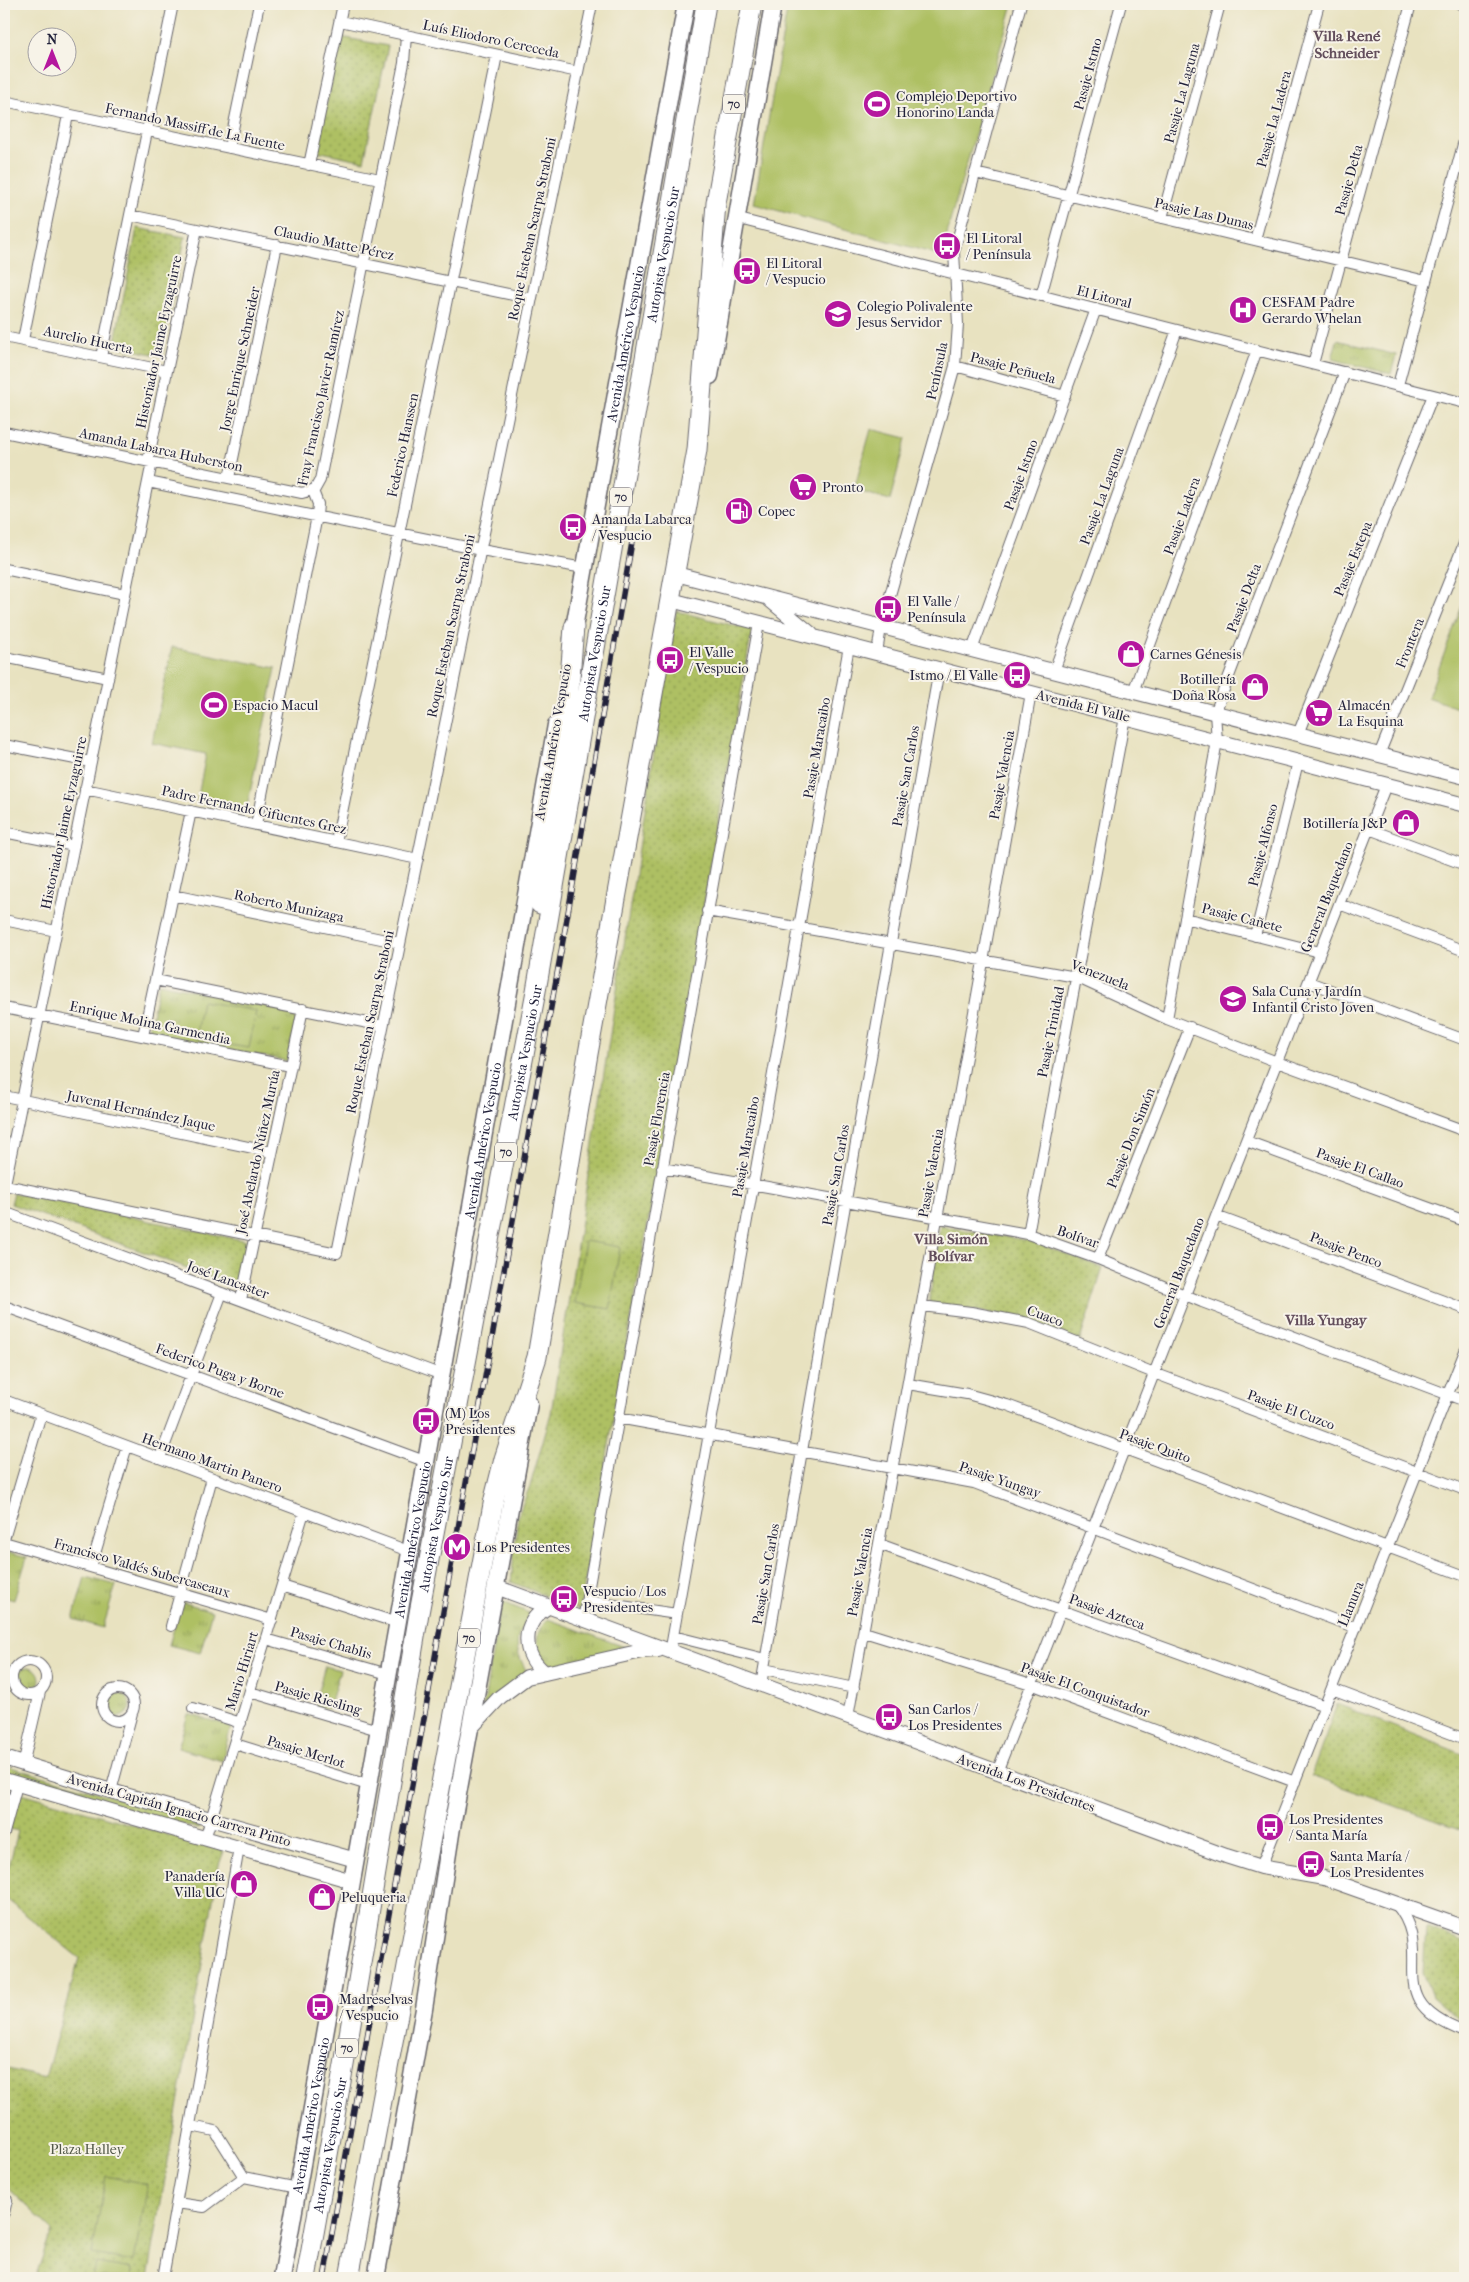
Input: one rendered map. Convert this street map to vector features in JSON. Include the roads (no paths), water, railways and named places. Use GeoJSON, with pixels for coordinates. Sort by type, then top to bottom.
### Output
{"type":"FeatureCollection","features":[{"type":"Feature","properties":{"kind":"highway","name":"Autopista Vespucio Sur"},"geometry":{"type":"LineString","coordinates":[[306,2278],[346,2055],[419,1613],[536,991],[706,4]]}},
{"type":"Feature","properties":{"kind":"highway","name":"70"},"geometry":{"type":"LineString","coordinates":[[349,2278],[494,1499],[504,1459],[537,1357],[588,1054],[676,574],[697,450],[716,203],[752,4]]}},
{"type":"Feature","properties":{"kind":"highway"},"geometry":{"type":"LineString","coordinates":[[536,991],[541,891],[567,709],[574,627]]}},
{"type":"Feature","properties":{"kind":"highway"},"geometry":{"type":"LineString","coordinates":[[359,2278],[360,2216]]}},
{"type":"Feature","properties":{"kind":"main road","name":"Avenida Américo Vespucio"},"geometry":{"type":"LineString","coordinates":[[282,2278],[584,568],[686,4]]}},
{"type":"Feature","properties":{"kind":"main road"},"geometry":{"type":"LineString","coordinates":[[697,450],[772,4]]}},
{"type":"Feature","properties":{"kind":"main road"},"geometry":{"type":"LineString","coordinates":[[376,2278],[418,2047],[444,1874],[537,1357]]}},
{"type":"Feature","properties":{"kind":"street"},"geometry":{"type":"LineString","coordinates":[[101,357],[173,4]]}},
{"type":"Feature","properties":{"kind":"street"},"geometry":{"type":"LineString","coordinates":[[229,148],[258,4]]}},
{"type":"Feature","properties":{"kind":"street"},"geometry":{"type":"LineString","coordinates":[[310,164],[343,4]]}},
{"type":"Feature","properties":{"kind":"street","name":"Roque Esteban Scarpa Straboni"},"geometry":{"type":"LineString","coordinates":[[255,1237],[337,1253],[592,4]]}},
{"type":"Feature","properties":{"kind":"street","name":"Península"},"geometry":{"type":"LineString","coordinates":[[877,653],[881,627],[955,366],[958,324],[954,252],[1021,4]]}},
{"type":"Feature","properties":{"kind":"street","name":"Pasaje Istmo"},"geometry":{"type":"LineString","coordinates":[[1041,296],[1121,4]]}},
{"type":"Feature","properties":{"kind":"street","name":"Pasaje La Laguna"},"geometry":{"type":"LineString","coordinates":[[1162,218],[1220,4]]}},
{"type":"Feature","properties":{"kind":"street","name":"Pasaje La Ladera"},"geometry":{"type":"LineString","coordinates":[[1255,240],[1319,4]]}},
{"type":"Feature","properties":{"kind":"street","name":"Pasaje Delta"},"geometry":{"type":"LineString","coordinates":[[1313,364],[1411,4]]}},
{"type":"Feature","properties":{"kind":"street"},"geometry":{"type":"LineString","coordinates":[[1461,4],[1465,5]]}},
{"type":"Feature","properties":{"kind":"street","name":"Luís Eliodoro Cereceda"},"geometry":{"type":"LineString","coordinates":[[340,21],[578,72]]}},
{"type":"Feature","properties":{"kind":"street","name":"Fray Francisco Javier Ramírez"},"geometry":{"type":"LineString","coordinates":[[256,825],[317,516],[318,504],[313,491],[320,480],[404,63],[406,36]]}},
{"type":"Feature","properties":{"kind":"street","name":"Federico Hanssen"},"geometry":{"type":"LineString","coordinates":[[336,842],[497,54]]}},
{"type":"Feature","properties":{"kind":"street","name":"Fernando Massiff de La Fuente"},"geometry":{"type":"LineString","coordinates":[[4,101],[380,179]]}},
{"type":"Feature","properties":{"kind":"street"},"geometry":{"type":"LineString","coordinates":[[23,340],[68,115]]}},
{"type":"Feature","properties":{"kind":"street"},"geometry":{"type":"LineString","coordinates":[[1398,385],[1465,142]]}},
{"type":"Feature","properties":{"kind":"street","name":"Pasaje Las Dunas"},"geometry":{"type":"LineString","coordinates":[[976,174],[1426,281]]}},
{"type":"Feature","properties":{"kind":"street","name":"Claudio Matte Pérez"},"geometry":{"type":"LineString","coordinates":[[130,215],[532,298]]}},
{"type":"Feature","properties":{"kind":"street","name":"El Litoral"},"geometry":{"type":"LineString","coordinates":[[736,218],[1465,402]]}},
{"type":"Feature","properties":{"kind":"street","name":"Historiador Jaime Eyzaguirre"},"geometry":{"type":"LineString","coordinates":[[4,1187],[126,594],[167,371],[197,229]]}},
{"type":"Feature","properties":{"kind":"street","name":"Jorge Enrique Schneider"},"geometry":{"type":"LineString","coordinates":[[229,478],[277,245]]}},
{"type":"Feature","properties":{"kind":"street","name":"Pasaje Istmo"},"geometry":{"type":"LineString","coordinates":[[972,650],[1096,309]]}},
{"type":"Feature","properties":{"kind":"street","name":"Pasaje La Laguna"},"geometry":{"type":"LineString","coordinates":[[1054,671],[1177,330]]}},
{"type":"Feature","properties":{"kind":"street","name":"Aurelio Huerta"},"geometry":{"type":"LineString","coordinates":[[4,336],[167,371]]}},
{"type":"Feature","properties":{"kind":"street","name":"Pasaje Ladera"},"geometry":{"type":"LineString","coordinates":[[1133,692],[1257,350]]}},
{"type":"Feature","properties":{"kind":"street","name":"Pasaje Peñuela"},"geometry":{"type":"LineString","coordinates":[[955,366],[1065,396]]}},
{"type":"Feature","properties":{"kind":"street","name":"Pasaje Delta"},"geometry":{"type":"LineString","coordinates":[[1167,1019],[1217,741],[1216,713],[1346,372]]}},
{"type":"Feature","properties":{"kind":"street","name":"Pasaje Estepa"},"geometry":{"type":"LineString","coordinates":[[1298,734],[1433,394]]}},
{"type":"Feature","properties":{"kind":"street","name":"Amanda Labarca Huberston"},"geometry":{"type":"LineString","coordinates":[[4,432],[302,493],[313,491]]}},
{"type":"Feature","properties":{"kind":"street"},"geometry":{"type":"LineString","coordinates":[[148,482],[481,550],[584,568]]}},
{"type":"Feature","properties":{"kind":"street","name":"Frontera"},"geometry":{"type":"LineString","coordinates":[[1379,755],[1465,541]]}},
{"type":"Feature","properties":{"kind":"street"},"geometry":{"type":"LineString","coordinates":[[4,569],[126,594]]}},
{"type":"Feature","properties":{"kind":"street","name":"Avenida El Valle"},"geometry":{"type":"LineString","coordinates":[[676,574],[1465,778]]}},
{"type":"Feature","properties":{"kind":"street"},"geometry":{"type":"LineString","coordinates":[[766,597],[816,638]]}},
{"type":"Feature","properties":{"kind":"street","name":"Avenida El Valle"},"geometry":{"type":"LineString","coordinates":[[671,600],[1465,805]]}},
{"type":"Feature","properties":{"kind":"street","name":"Pasaje Florencia"},"geometry":{"type":"LineString","coordinates":[[583,1620],[759,623]]}},
{"type":"Feature","properties":{"kind":"street","name":"Pasaje Maracaibo"},"geometry":{"type":"LineString","coordinates":[[666,1651],[673,1636],[849,646]]}},
{"type":"Feature","properties":{"kind":"street"},"geometry":{"type":"LineString","coordinates":[[4,657],[108,678]]}},
{"type":"Feature","properties":{"kind":"street","name":"Pasaje San Carlos"},"geometry":{"type":"LineString","coordinates":[[761,1686],[939,669]]}},
{"type":"Feature","properties":{"kind":"street","name":"Pasaje Valencia"},"geometry":{"type":"LineString","coordinates":[[848,1718],[1031,693]]}},
{"type":"Feature","properties":{"kind":"street","name":"Pasaje Trinidad"},"geometry":{"type":"LineString","coordinates":[[1028,1234],[1125,717]]}},
{"type":"Feature","properties":{"kind":"street"},"geometry":{"type":"LineString","coordinates":[[4,745],[91,762]]}},
{"type":"Feature","properties":{"kind":"street","name":"Pasaje Alfonso"},"geometry":{"type":"LineString","coordinates":[[1255,936],[1298,762]]}},
{"type":"Feature","properties":{"kind":"street","name":"General Baquedano"},"geometry":{"type":"LineString","coordinates":[[997,1772],[1386,785]]}},
{"type":"Feature","properties":{"kind":"street","name":"Padre Fernando Cifuentes Grez"},"geometry":{"type":"LineString","coordinates":[[86,789],[418,859]]}},
{"type":"Feature","properties":{"kind":"street"},"geometry":{"type":"LineString","coordinates":[[143,1036],[191,811]]}},
{"type":"Feature","properties":{"kind":"street"},"geometry":{"type":"LineString","coordinates":[[1369,829],[1465,864]]}},
{"type":"Feature","properties":{"kind":"street"},"geometry":{"type":"LineString","coordinates":[[4,832],[74,846]]}},
{"type":"Feature","properties":{"kind":"street","name":"Roberto Munizaga"},"geometry":{"type":"LineString","coordinates":[[173,896],[400,943]]}},
{"type":"Feature","properties":{"kind":"street"},"geometry":{"type":"LineString","coordinates":[[1339,904],[1465,951]]}},
{"type":"Feature","properties":{"kind":"street","name":"Venezuela"},"geometry":{"type":"LineString","coordinates":[[707,911],[1076,977],[1167,1019],[1277,1062],[1465,1131]]}},
{"type":"Feature","properties":{"kind":"street","name":"Pasaje Cañete"},"geometry":{"type":"LineString","coordinates":[[1185,918],[1320,952]]}},
{"type":"Feature","properties":{"kind":"street"},"geometry":{"type":"LineString","coordinates":[[4,920],[56,931]]}},
{"type":"Feature","properties":{"kind":"street"},"geometry":{"type":"LineString","coordinates":[[155,980],[383,1026]]}},
{"type":"Feature","properties":{"kind":"street"},"geometry":{"type":"LineString","coordinates":[[1308,982],[1465,1040]]}},
{"type":"Feature","properties":{"kind":"street","name":"Enrique Molina Garmendia"},"geometry":{"type":"LineString","coordinates":[[4,1008],[290,1066]]}},
{"type":"Feature","properties":{"kind":"street","name":"José Abelardo Núñez Murúa"},"geometry":{"type":"LineString","coordinates":[[242,1300],[303,1010]]}},
{"type":"Feature","properties":{"kind":"street","name":"Pasaje Don Simón"},"geometry":{"type":"LineString","coordinates":[[1098,1259],[1190,1028]]}},
{"type":"Feature","properties":{"kind":"street","name":"Juvenal Hernández Jaque"},"geometry":{"type":"LineString","coordinates":[[4,1096],[272,1152]]}},
{"type":"Feature","properties":{"kind":"street","name":"Pasaje El Callao"},"geometry":{"type":"LineString","coordinates":[[1246,1141],[1465,1221]]}},
{"type":"Feature","properties":{"kind":"street","name":"Bolívar"},"geometry":{"type":"LineString","coordinates":[[662,1168],[1028,1234],[1098,1259],[1465,1401]]}},
{"type":"Feature","properties":{"kind":"street"},"geometry":{"type":"LineString","coordinates":[[4,1187],[255,1237]]}},
{"type":"Feature","properties":{"kind":"street","name":"José Lancaster"},"geometry":{"type":"LineString","coordinates":[[4,1212],[442,1374]]}},
{"type":"Feature","properties":{"kind":"street","name":"Pasaje Penco"},"geometry":{"type":"LineString","coordinates":[[1216,1216],[1465,1309]]}},
{"type":"Feature","properties":{"kind":"street"},"geometry":{"type":"LineString","coordinates":[[160,1458],[222,1293]]}},
{"type":"Feature","properties":{"kind":"street","name":"Federico Puga y Borne"},"geometry":{"type":"LineString","coordinates":[[4,1306],[427,1462]]}},
{"type":"Feature","properties":{"kind":"street","name":"Cuaco"},"geometry":{"type":"LineString","coordinates":[[922,1306],[971,1312],[1029,1323],[1154,1374]]}},
{"type":"Feature","properties":{"kind":"street","name":"Llanura"},"geometry":{"type":"LineString","coordinates":[[1262,1867],[1465,1352]]}},
{"type":"Feature","properties":{"kind":"street","name":"Pasaje El Cuzco"},"geometry":{"type":"LineString","coordinates":[[1154,1374],[1465,1490]]}},
{"type":"Feature","properties":{"kind":"street","name":"Pasaje Quito"},"geometry":{"type":"LineString","coordinates":[[908,1384],[967,1394],[995,1401],[1465,1576]]}},
{"type":"Feature","properties":{"kind":"street","name":"Hermano Martin Panero"},"geometry":{"type":"LineString","coordinates":[[4,1400],[411,1552]]}},
{"type":"Feature","properties":{"kind":"street"},"geometry":{"type":"LineString","coordinates":[[4,1541],[41,1414]]}},
{"type":"Feature","properties":{"kind":"street","name":"Pasaje Yungay"},"geometry":{"type":"LineString","coordinates":[[618,1418],[974,1483],[1356,1628]]}},
{"type":"Feature","properties":{"kind":"street"},"geometry":{"type":"LineString","coordinates":[[91,1567],[127,1446]]}},
{"type":"Feature","properties":{"kind":"street"},"geometry":{"type":"LineString","coordinates":[[171,1626],[212,1478]]}},
{"type":"Feature","properties":{"kind":"street","name":"Mario Hiriart"},"geometry":{"type":"LineString","coordinates":[[205,1839],[304,1512]]}},
{"type":"Feature","properties":{"kind":"street","name":"Francisco Valdés Subercaseaux"},"geometry":{"type":"LineString","coordinates":[[4,1541],[272,1620]]}},
{"type":"Feature","properties":{"kind":"street","name":"Pasaje Azteca"},"geometry":{"type":"LineString","coordinates":[[879,1544],[1325,1706]]}},
{"type":"Feature","properties":{"kind":"street"},"geometry":{"type":"LineString","coordinates":[[282,1586],[398,1623]]}},
{"type":"Feature","properties":{"kind":"street","name":"Avenida Los Presidentes"},"geometry":{"type":"LineString","coordinates":[[496,1587],[848,1718],[1262,1867],[1313,1875],[1465,1928]]}},
{"type":"Feature","properties":{"kind":"street"},"geometry":{"type":"LineString","coordinates":[[587,1601],[677,1614]]}},
{"type":"Feature","properties":{"kind":"street"},"geometry":{"type":"LineString","coordinates":[[545,1672],[530,1657],[526,1642],[532,1621],[548,1607]]}},
{"type":"Feature","properties":{"kind":"street","name":"Pasaje El Conquistador"},"geometry":{"type":"LineString","coordinates":[[864,1632],[1031,1684],[1295,1782]]}},
{"type":"Feature","properties":{"kind":"street"},"geometry":{"type":"LineString","coordinates":[[673,1636],[764,1664],[854,1688]]}},
{"type":"Feature","properties":{"kind":"street","name":"Pasaje Chablis"},"geometry":{"type":"LineString","coordinates":[[266,1639],[388,1674]]}},
{"type":"Feature","properties":{"kind":"street","name":"Avenida Los Presidentes"},"geometry":{"type":"LineString","coordinates":[[470,1729],[500,1697],[516,1683],[531,1675],[642,1651],[666,1651]]}},
{"type":"Feature","properties":{"kind":"street"},"geometry":{"type":"LineString","coordinates":[[1332,1689],[1465,1739]]}},
{"type":"Feature","properties":{"kind":"street"},"geometry":{"type":"LineString","coordinates":[[23,1764],[40,1692]]}},
{"type":"Feature","properties":{"kind":"street","name":"Pasaje Riesling"},"geometry":{"type":"LineString","coordinates":[[250,1692],[378,1730]]}},
{"type":"Feature","properties":{"kind":"street"},"geometry":{"type":"LineString","coordinates":[[193,1708],[241,1723]]}},
{"type":"Feature","properties":{"kind":"street"},"geometry":{"type":"LineString","coordinates":[[111,1792],[132,1712]]}},
{"type":"Feature","properties":{"kind":"street","name":"Pasaje Merlot"},"geometry":{"type":"LineString","coordinates":[[234,1744],[368,1785]]}},
{"type":"Feature","properties":{"kind":"street","name":"Avenida Capitán Ignacio Carrera Pinto"},"geometry":{"type":"LineString","coordinates":[[4,1758],[111,1792],[356,1860]]}},
{"type":"Feature","properties":{"kind":"street"},"geometry":{"type":"LineString","coordinates":[[4,1833],[10,1783]]}},
{"type":"Feature","properties":{"kind":"street","name":"Avenida Capitán Ignacio Carrera Pinto"},"geometry":{"type":"LineString","coordinates":[[10,1783],[352,1881]]}},
{"type":"Feature","properties":{"kind":"street"},"geometry":{"type":"LineString","coordinates":[[163,2278],[239,1848]]}},
{"type":"Feature","properties":{"kind":"street"},"geometry":{"type":"LineString","coordinates":[[1394,1902],[1404,1914],[1412,1932],[1413,1980],[1422,2005],[1440,2022],[1465,2032]]}},
{"type":"Feature","properties":{"kind":"street"},"geometry":{"type":"LineString","coordinates":[[191,2126],[215,2132],[244,2177],[298,2188]]}},
{"type":"Feature","properties":{"kind":"street"},"geometry":{"type":"LineString","coordinates":[[177,2203],[204,2207],[244,2177]]}},
{"type":"Feature","properties":{"kind":"street"},"geometry":{"type":"LineString","coordinates":[[4,2213],[7,2200]]}},
{"type":"Feature","properties":{"kind":"railway"},"geometry":{"type":"LineString","coordinates":[[324,2278],[572,890],[632,542]]}},
{"type":"Feature","properties":{"kind":"place","name":"Complejo Deportivo Honorino Landa"},"geometry":{"type":"Point","coordinates":[877,104]}},
{"type":"Feature","properties":{"kind":"place","name":"El Litoral / Península"},"geometry":{"type":"Point","coordinates":[947,246]}},
{"type":"Feature","properties":{"kind":"place","name":"El Litoral / Vespucio"},"geometry":{"type":"Point","coordinates":[747,271]}},
{"type":"Feature","properties":{"kind":"place","name":"CESFAM Padre Gerardo Whelan"},"geometry":{"type":"Point","coordinates":[1243,310]}},
{"type":"Feature","properties":{"kind":"place","name":"Colegio Polivalente Jesus Servidor"},"geometry":{"type":"Point","coordinates":[838,314]}},
{"type":"Feature","properties":{"kind":"place","name":"Pronto"},"geometry":{"type":"Point","coordinates":[803,487]}},
{"type":"Feature","properties":{"kind":"place","name":"Copec"},"geometry":{"type":"Point","coordinates":[739,511]}},
{"type":"Feature","properties":{"kind":"place","name":"Amanda Labarca / Vespucio"},"geometry":{"type":"Point","coordinates":[573,527]}},
{"type":"Feature","properties":{"kind":"place","name":"El Valle / Península"},"geometry":{"type":"Point","coordinates":[888,609]}},
{"type":"Feature","properties":{"kind":"place","name":"Carnes Génesis"},"geometry":{"type":"Point","coordinates":[1131,654]}},
{"type":"Feature","properties":{"kind":"place","name":"El Valle / Vespucio"},"geometry":{"type":"Point","coordinates":[670,660]}},
{"type":"Feature","properties":{"kind":"place","name":"Istmo / El Valle"},"geometry":{"type":"Point","coordinates":[1017,675]}},
{"type":"Feature","properties":{"kind":"place","name":"Botillería Doña Rosa"},"geometry":{"type":"Point","coordinates":[1255,687]}},
{"type":"Feature","properties":{"kind":"place","name":"Espacio Macul"},"geometry":{"type":"Point","coordinates":[214,705]}},
{"type":"Feature","properties":{"kind":"place","name":"Almacén La Esquina"},"geometry":{"type":"Point","coordinates":[1319,713]}},
{"type":"Feature","properties":{"kind":"place","name":"Botillería J&P"},"geometry":{"type":"Point","coordinates":[1406,823]}},
{"type":"Feature","properties":{"kind":"place","name":"Sala Cuna y Jardín Infantil Cristo Joven"},"geometry":{"type":"Point","coordinates":[1233,999]}},
{"type":"Feature","properties":{"kind":"place","name":"(M) Los Presidentes"},"geometry":{"type":"Point","coordinates":[426,1421]}},
{"type":"Feature","properties":{"kind":"place","name":"Los Presidentes"},"geometry":{"type":"Point","coordinates":[457,1547]}},
{"type":"Feature","properties":{"kind":"place","name":"Vespucio / Los Presidentes"},"geometry":{"type":"Point","coordinates":[564,1599]}},
{"type":"Feature","properties":{"kind":"place","name":"San Carlos / Los Presidentes"},"geometry":{"type":"Point","coordinates":[889,1717]}},
{"type":"Feature","properties":{"kind":"place","name":"Los Presidentes / Santa María"},"geometry":{"type":"Point","coordinates":[1270,1827]}},
{"type":"Feature","properties":{"kind":"place","name":"Santa María / Los Presidentes"},"geometry":{"type":"Point","coordinates":[1311,1864]}},
{"type":"Feature","properties":{"kind":"place","name":"Panadería Villa UC"},"geometry":{"type":"Point","coordinates":[244,1884]}},
{"type":"Feature","properties":{"kind":"place","name":"Peluqueria"},"geometry":{"type":"Point","coordinates":[322,1897]}},
{"type":"Feature","properties":{"kind":"place","name":"Madreselvas / Vespucio"},"geometry":{"type":"Point","coordinates":[320,2007]}},
{"type":"Feature","properties":{"kind":"district","name":"Villa René Schneider"},"geometry":{"type":"Point","coordinates":[1347,44]}},
{"type":"Feature","properties":{"kind":"district","name":"Villa Simón Bolívar"},"geometry":{"type":"Point","coordinates":[951,1248]}},
{"type":"Feature","properties":{"kind":"district","name":"Villa Yungay"},"geometry":{"type":"Point","coordinates":[1326,1320]}},
{"type":"Feature","properties":{"kind":"park label","name":"Plaza Halley"},"geometry":{"type":"Point","coordinates":[87,2149]}}]}
